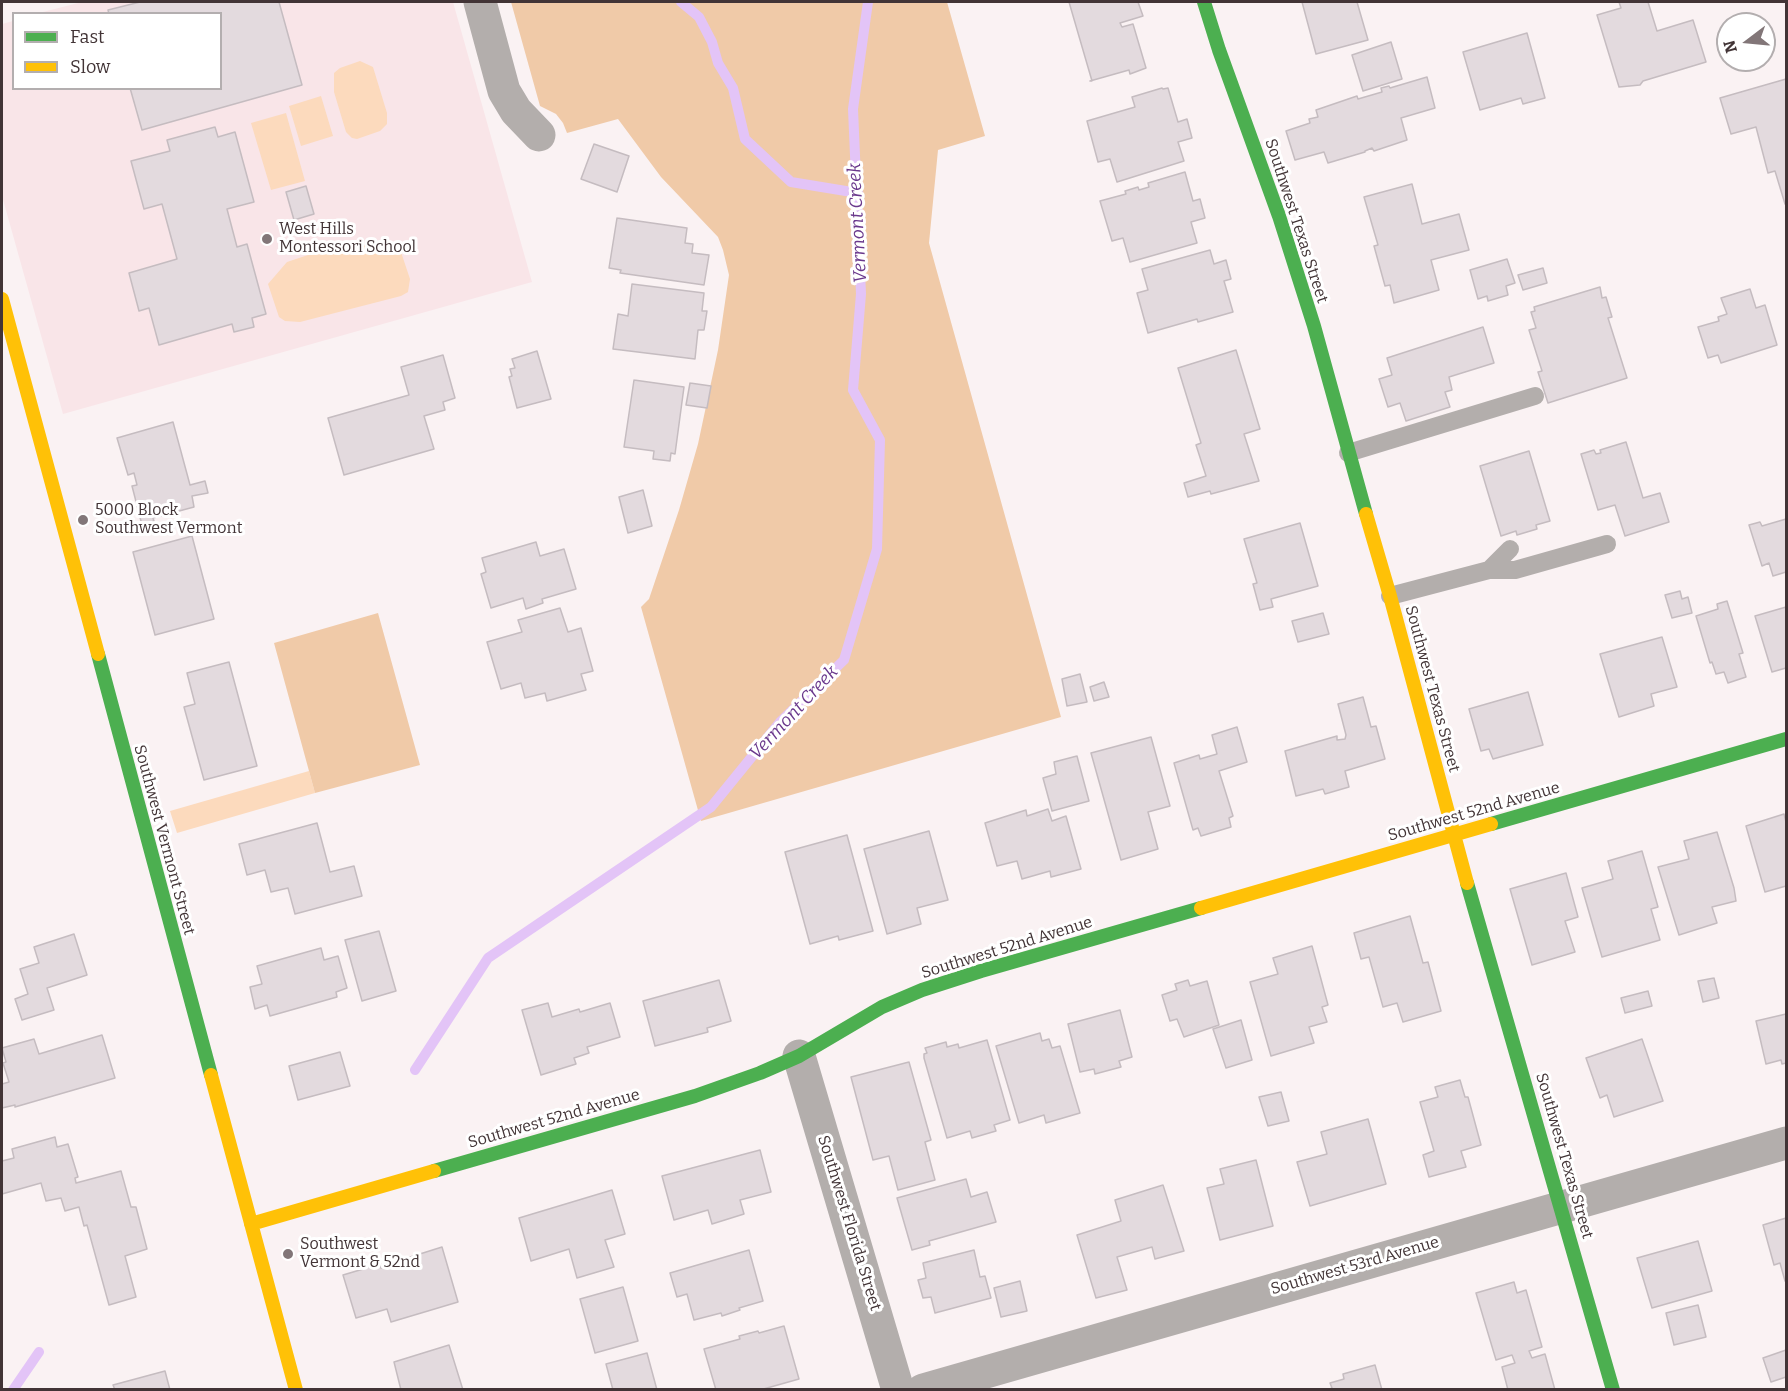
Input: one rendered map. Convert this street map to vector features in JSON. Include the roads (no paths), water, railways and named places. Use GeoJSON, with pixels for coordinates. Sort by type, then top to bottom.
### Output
{"type":"FeatureCollection","features":[{"type":"Feature","properties":{"kind":"street"},"geometry":{"type":"LineString","coordinates":[[480,2],[504,91],[516,111],[539,135]]}},
{"type":"Feature","properties":{"kind":"street","name":"Southwest Texas Street"},"geometry":{"type":"LineString","coordinates":[[1204,2],[1219,50],[1269,185],[1314,326],[1390,596],[1453,835],[1613,1389]]}},
{"type":"Feature","properties":{"kind":"street","name":"Southwest Vermont Street"},"geometry":{"type":"LineString","coordinates":[[3,309],[296,1389]]}},
{"type":"Feature","properties":{"kind":"street","name":"Southwest 52nd Avenue"},"geometry":{"type":"LineString","coordinates":[[251,1224],[695,1096],[760,1073],[799,1056],[882,1007],[922,990],[981,971],[1786,739]]}},
{"type":"Feature","properties":{"kind":"street","name":"Southwest Florida Street"},"geometry":{"type":"LineString","coordinates":[[799,1056],[898,1389]]}},
{"type":"Feature","properties":{"kind":"street","name":"Southwest 53rd Avenue"},"geometry":{"type":"LineString","coordinates":[[924,1389],[1786,1143]]}},
{"type":"Feature","properties":{"kind":"lane"},"geometry":{"type":"LineString","coordinates":[[1348,453],[1535,396]]}},
{"type":"Feature","properties":{"kind":"lane"},"geometry":{"type":"LineString","coordinates":[[1390,596],[1489,570],[1515,570],[1607,544]]}},
{"type":"Feature","properties":{"kind":"lane"},"geometry":{"type":"LineString","coordinates":[[1489,570],[1510,549]]}},
{"type":"Feature","properties":{"kind":"waterway"},"geometry":{"type":"LineString","coordinates":[[681,2],[699,17],[712,42],[718,63],[733,88],[745,139],[791,182],[858,193]]}},
{"type":"Feature","properties":{"kind":"waterway","name":"Vermont Creek"},"geometry":{"type":"LineString","coordinates":[[415,1070],[488,958],[711,807],[781,721],[844,660],[877,549],[880,440],[853,390],[861,294],[853,109],[868,2]]}},
{"type":"Feature","properties":{"kind":"waterway","name":"Vermont Creek"},"geometry":{"type":"LineString","coordinates":[[13,1390],[39,1352]]}},
{"type":"Feature","properties":{"kind":"place","name":"West Hills Montessori School"},"geometry":{"type":"Point","coordinates":[267,239]}},
{"type":"Feature","properties":{"kind":"place","name":"5000 Block Southwest Vermont"},"geometry":{"type":"Point","coordinates":[83,520]}},
{"type":"Feature","properties":{"kind":"place","name":"Southwest Vermont & 52nd"},"geometry":{"type":"Point","coordinates":[288,1254]}}]}
